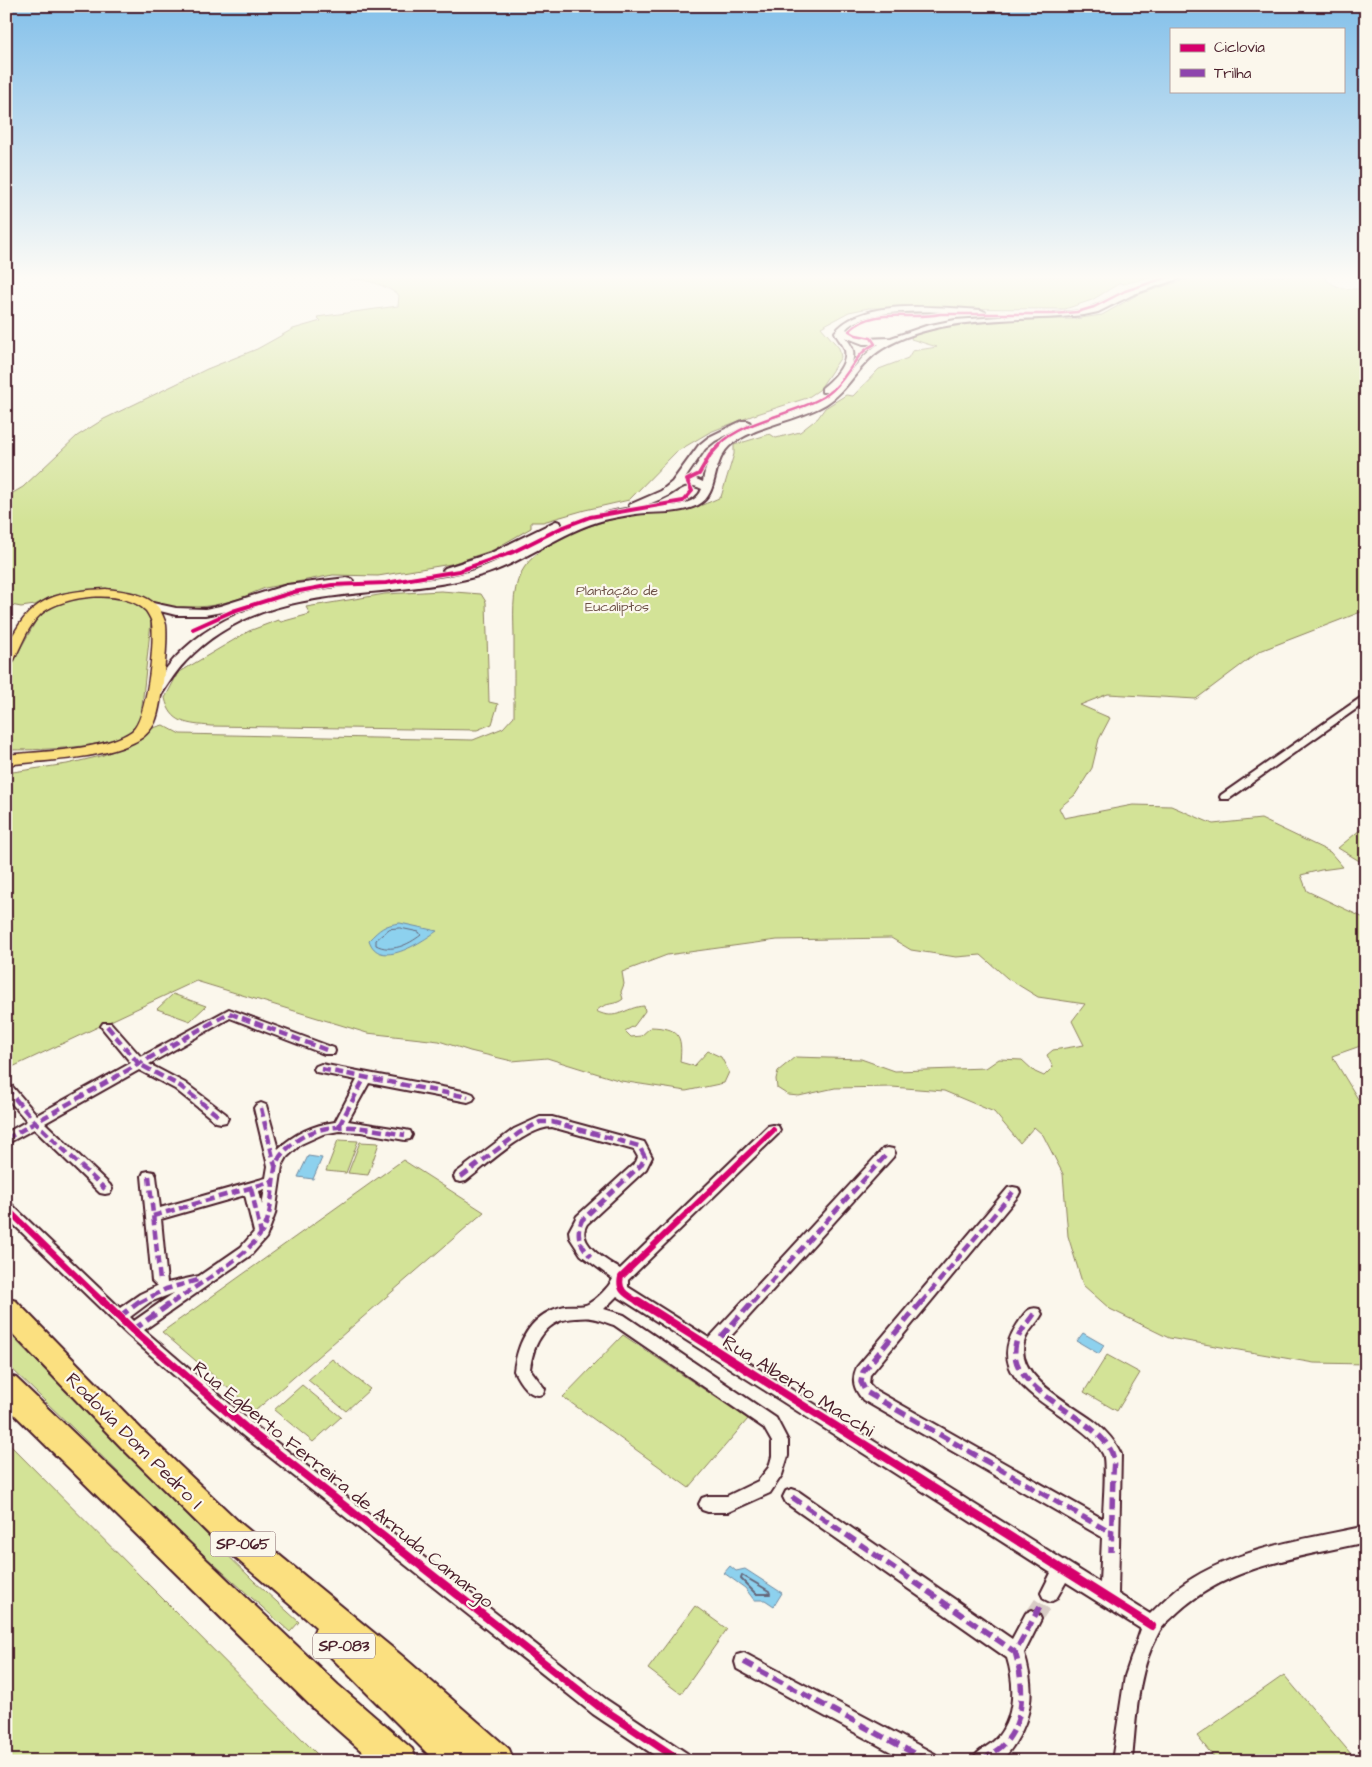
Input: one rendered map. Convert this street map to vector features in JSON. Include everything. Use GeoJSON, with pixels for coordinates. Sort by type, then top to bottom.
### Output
{"type":"FeatureCollection","features":[{"type":"Feature","properties":{"kind":"highway","name":"Rodovia Dom Pedro I"},"geometry":{"type":"LineString","coordinates":[[6,1309],[133,1440],[228,1532],[389,1666],[497,1761]]}},
{"type":"Feature","properties":{"kind":"highway","name":"SP-065"},"geometry":{"type":"LineString","coordinates":[[6,1387],[326,1697],[400,1761]]}},
{"type":"Feature","properties":{"kind":"highway","name":"SP-083"},"geometry":{"type":"LineString","coordinates":[[228,1532],[460,1761]]}},
{"type":"Feature","properties":{"kind":"highway"},"geometry":{"type":"LineString","coordinates":[[326,1697],[383,1761]]}},
{"type":"Feature","properties":{"kind":"main road"},"geometry":{"type":"LineString","coordinates":[[6,662],[17,639],[34,614],[46,605],[74,595],[110,592],[132,597],[148,605],[169,610],[203,612],[227,608],[277,591],[305,584],[390,579],[443,571],[494,555],[559,523],[596,512],[635,504],[665,493],[676,484],[702,446],[742,424],[798,406],[812,399],[831,385],[849,358]]}},
{"type":"Feature","properties":{"kind":"main road"},"geometry":{"type":"LineString","coordinates":[[153,698],[175,665],[196,644],[238,619],[274,605],[337,591],[402,587],[484,571],[506,562],[567,529],[590,521],[619,514],[685,506],[702,498],[707,488],[713,462],[728,443],[753,429],[797,414],[825,401],[840,391],[867,358]]}},
{"type":"Feature","properties":{"kind":"main road"},"geometry":{"type":"LineString","coordinates":[[676,484],[696,482],[707,488]]}},
{"type":"Feature","properties":{"kind":"main road"},"geometry":{"type":"LineString","coordinates":[[665,493],[661,504],[685,506]]}},
{"type":"Feature","properties":{"kind":"main road"},"geometry":{"type":"LineString","coordinates":[[6,759],[90,750],[122,742],[144,730],[148,722],[153,698],[159,624],[158,617],[148,605]]}},
{"type":"Feature","properties":{"kind":"street"},"geometry":{"type":"LineString","coordinates":[[1225,797],[1366,697]]}},
{"type":"Feature","properties":{"kind":"street"},"geometry":{"type":"LineString","coordinates":[[6,1138],[229,1013],[329,1051]]}},
{"type":"Feature","properties":{"kind":"street"},"geometry":{"type":"LineString","coordinates":[[107,1026],[139,1064],[180,1086],[221,1118]]}},
{"type":"Feature","properties":{"kind":"street"},"geometry":{"type":"LineString","coordinates":[[321,1069],[468,1097]]}},
{"type":"Feature","properties":{"kind":"street"},"geometry":{"type":"LineString","coordinates":[[339,1126],[365,1077]]}},
{"type":"Feature","properties":{"kind":"street"},"geometry":{"type":"LineString","coordinates":[[6,1088],[35,1122],[105,1189]]}},
{"type":"Feature","properties":{"kind":"street"},"geometry":{"type":"LineString","coordinates":[[133,1330],[246,1251],[261,1234],[268,1214],[275,1166],[261,1108]]}},
{"type":"Feature","properties":{"kind":"street","name":"Rua Alberto Macchi"},"geometry":{"type":"LineString","coordinates":[[462,1177],[519,1133],[540,1122],[552,1122],[639,1146],[645,1157],[641,1165],[582,1220],[576,1231],[579,1242],[591,1257],[620,1280],[622,1291],[1152,1626]]}},
{"type":"Feature","properties":{"kind":"street"},"geometry":{"type":"LineString","coordinates":[[275,1166],[282,1153],[296,1140],[321,1129],[339,1126],[361,1127],[405,1135]]}},
{"type":"Feature","properties":{"kind":"street"},"geometry":{"type":"LineString","coordinates":[[590,1311],[772,1130]]}},
{"type":"Feature","properties":{"kind":"street"},"geometry":{"type":"LineString","coordinates":[[711,1348],[888,1153]]}},
{"type":"Feature","properties":{"kind":"street"},"geometry":{"type":"LineString","coordinates":[[149,1176],[160,1281]]}},
{"type":"Feature","properties":{"kind":"street"},"geometry":{"type":"LineString","coordinates":[[153,1216],[274,1181]]}},
{"type":"Feature","properties":{"kind":"street"},"geometry":{"type":"LineString","coordinates":[[251,1188],[261,1234]]}},
{"type":"Feature","properties":{"kind":"street"},"geometry":{"type":"LineString","coordinates":[[1013,1192],[863,1372],[860,1380],[862,1388],[869,1394],[1111,1534]]}},
{"type":"Feature","properties":{"kind":"street","name":"Rua Egberto Ferreira de Arruda Camargo"},"geometry":{"type":"LineString","coordinates":[[6,1208],[133,1330],[247,1430],[584,1695],[680,1761]]}},
{"type":"Feature","properties":{"kind":"street"},"geometry":{"type":"LineString","coordinates":[[119,1316],[145,1298],[212,1275]]}},
{"type":"Feature","properties":{"kind":"street"},"geometry":{"type":"LineString","coordinates":[[537,1389],[522,1370],[523,1352],[531,1335],[546,1321],[560,1313],[590,1311],[620,1320],[770,1423],[780,1441],[780,1456],[776,1470],[764,1487],[728,1504],[708,1504]]}},
{"type":"Feature","properties":{"kind":"street"},"geometry":{"type":"LineString","coordinates":[[1034,1314],[1017,1339],[1014,1348],[1018,1366],[1030,1384],[1096,1432],[1109,1446],[1114,1463],[1109,1598]]}},
{"type":"Feature","properties":{"kind":"street"},"geometry":{"type":"LineString","coordinates":[[792,1497],[1015,1652],[1021,1674],[1022,1699],[1015,1726],[1002,1746],[982,1761]]}},
{"type":"Feature","properties":{"kind":"street"},"geometry":{"type":"LineString","coordinates":[[1122,1761],[1129,1704],[1137,1663],[1152,1626],[1172,1604],[1203,1581],[1244,1563],[1366,1534]]}},
{"type":"Feature","properties":{"kind":"street"},"geometry":{"type":"LineString","coordinates":[[1050,1593],[1063,1569]]}},
{"type":"Feature","properties":{"kind":"street"},"geometry":{"type":"LineString","coordinates":[[1015,1652],[1032,1619]]}},
{"type":"Feature","properties":{"kind":"street"},"geometry":{"type":"LineString","coordinates":[[744,1662],[928,1761]]}},
{"type":"Feature","properties":{"kind":"green space"},"geometry":{"type":"Polygon","coordinates":[[[233,358],[840,358],[819,390],[807,398],[710,432],[676,452],[629,500],[543,522],[531,522],[531,528],[493,550],[451,564],[378,576],[333,575],[265,588],[238,599],[215,605],[185,609],[165,606],[113,589],[87,589],[50,597],[35,605],[21,607],[6,604],[6,497],[23,487],[77,436],[104,419],[207,369],[233,358]]]}},
{"type":"Feature","properties":{"kind":"green space","name":"Plantação de Eucaliptos"},"geometry":{"type":"Polygon","coordinates":[[[907,358],[1366,358],[1366,610],[1260,651],[1196,699],[1108,694],[1080,705],[1110,718],[1099,739],[1092,768],[1075,795],[1059,808],[1064,818],[1133,805],[1171,806],[1213,824],[1261,819],[1330,852],[1343,867],[1301,875],[1307,891],[1366,919],[1366,1044],[1332,1056],[1358,1099],[1366,1102],[1366,1364],[1314,1363],[1169,1338],[1110,1309],[1083,1285],[1068,1236],[1063,1174],[1043,1135],[1034,1127],[1020,1143],[994,1112],[944,1091],[892,1087],[835,1088],[799,1096],[788,1095],[777,1088],[776,1079],[778,1071],[795,1057],[861,1059],[895,1071],[986,1068],[999,1059],[1022,1060],[1035,1072],[1044,1076],[1053,1067],[1047,1055],[1053,1050],[1084,1045],[1072,1021],[1085,1004],[1038,997],[1007,978],[981,955],[956,957],[911,950],[891,938],[777,940],[667,955],[622,972],[624,984],[621,992],[623,999],[596,1011],[615,1015],[644,1006],[645,1011],[634,1026],[625,1031],[631,1037],[641,1036],[651,1027],[673,1031],[677,1034],[681,1045],[680,1062],[694,1066],[708,1051],[721,1057],[729,1072],[724,1083],[686,1091],[621,1081],[547,1058],[512,1061],[439,1041],[367,1033],[196,981],[6,1070],[6,773],[67,764],[101,756],[135,742],[153,728],[163,725],[180,734],[473,740],[503,728],[514,716],[514,605],[518,580],[529,561],[554,542],[584,528],[635,515],[687,509],[721,497],[734,454],[734,445],[770,434],[776,438],[800,432],[818,418],[825,408],[846,395],[853,396],[879,369],[907,358]]]}},
{"type":"Feature","properties":{"kind":"green space"},"geometry":{"type":"Polygon","coordinates":[[[441,591],[481,594],[486,602],[489,702],[498,704],[492,724],[477,730],[211,726],[182,721],[171,713],[168,707],[165,698],[178,673],[249,631],[278,620],[281,622],[310,614],[306,607],[385,594],[441,591]]]}},
{"type":"Feature","properties":{"kind":"green space"},"geometry":{"type":"Polygon","coordinates":[[[111,595],[131,602],[145,610],[151,622],[141,715],[136,724],[124,735],[99,743],[67,748],[6,750],[6,674],[37,619],[44,609],[78,596],[111,595]]]}},
{"type":"Feature","properties":{"kind":"green space"},"geometry":{"type":"Polygon","coordinates":[[[1366,825],[1366,865],[1338,848],[1366,825]]]}},
{"type":"Feature","properties":{"kind":"green space"},"geometry":{"type":"Polygon","coordinates":[[[173,994],[206,1006],[190,1021],[157,1009],[173,994]]]}},
{"type":"Feature","properties":{"kind":"green space"},"geometry":{"type":"Polygon","coordinates":[[[338,1140],[358,1141],[346,1173],[326,1171],[338,1140]]]}},
{"type":"Feature","properties":{"kind":"green space"},"geometry":{"type":"Polygon","coordinates":[[[360,1142],[379,1143],[368,1175],[348,1173],[360,1142]]]}},
{"type":"Feature","properties":{"kind":"green space"},"geometry":{"type":"Polygon","coordinates":[[[403,1160],[484,1212],[255,1411],[162,1332],[403,1160]]]}},
{"type":"Feature","properties":{"kind":"green space"},"geometry":{"type":"Polygon","coordinates":[[[6,1330],[208,1536],[299,1622],[290,1632],[196,1548],[6,1363],[6,1330]]]}},
{"type":"Feature","properties":{"kind":"green space"},"geometry":{"type":"Polygon","coordinates":[[[623,1335],[748,1419],[689,1488],[563,1397],[623,1335]]]}},
{"type":"Feature","properties":{"kind":"green space"},"geometry":{"type":"Polygon","coordinates":[[[1107,1355],[1140,1373],[1117,1411],[1084,1392],[1107,1355]]]}},
{"type":"Feature","properties":{"kind":"green space"},"geometry":{"type":"Polygon","coordinates":[[[332,1359],[370,1389],[346,1411],[308,1380],[332,1359]]]}},
{"type":"Feature","properties":{"kind":"green space"},"geometry":{"type":"Polygon","coordinates":[[[302,1385],[341,1417],[313,1442],[274,1410],[302,1385]]]}},
{"type":"Feature","properties":{"kind":"green space"},"geometry":{"type":"Polygon","coordinates":[[[6,1441],[324,1761],[6,1761],[6,1441]]]}},
{"type":"Feature","properties":{"kind":"green space"},"geometry":{"type":"Polygon","coordinates":[[[695,1606],[727,1629],[681,1694],[648,1669],[695,1606]]]}},
{"type":"Feature","properties":{"kind":"green space"},"geometry":{"type":"Polygon","coordinates":[[[1284,1675],[1357,1761],[1217,1761],[1197,1736],[1284,1675]]]}},
{"type":"Feature","properties":{"kind":"water"},"geometry":{"type":"Polygon","coordinates":[[[400,923],[437,931],[411,947],[391,954],[382,953],[374,949],[369,940],[376,933],[390,925],[400,923]]]}},
{"type":"Feature","properties":{"kind":"water"},"geometry":{"type":"Polygon","coordinates":[[[308,1156],[322,1158],[313,1179],[298,1177],[308,1156]]]}},
{"type":"Feature","properties":{"kind":"water"},"geometry":{"type":"Polygon","coordinates":[[[1083,1333],[1104,1345],[1099,1354],[1077,1341],[1083,1333]]]}},
{"type":"Feature","properties":{"kind":"water"},"geometry":{"type":"Polygon","coordinates":[[[730,1566],[736,1571],[745,1569],[782,1593],[774,1606],[765,1600],[754,1600],[745,1588],[724,1573],[730,1566]]]}},
{"type":"Feature","properties":{"kind":"tunnel"},"geometry":{"type":"LineString","coordinates":[[1032,1619],[1050,1593]]}},
{"type":"Feature","properties":{"kind":"marked path"},"geometry":{"type":"LineString","coordinates":[[6,1139],[229,1013],[329,1051]]}},
{"type":"Feature","properties":{"kind":"marked path"},"geometry":{"type":"LineString","coordinates":[[107,1026],[139,1064],[180,1086],[221,1118]]}},
{"type":"Feature","properties":{"kind":"marked path"},"geometry":{"type":"LineString","coordinates":[[321,1069],[468,1097]]}},
{"type":"Feature","properties":{"kind":"marked path"},"geometry":{"type":"LineString","coordinates":[[339,1126],[365,1077]]}},
{"type":"Feature","properties":{"kind":"marked path"},"geometry":{"type":"LineString","coordinates":[[6,1088],[35,1122],[105,1189]]}},
{"type":"Feature","properties":{"kind":"marked path"},"geometry":{"type":"LineString","coordinates":[[261,1108],[275,1166]]}},
{"type":"Feature","properties":{"kind":"marked path"},"geometry":{"type":"LineString","coordinates":[[461,1177],[519,1133],[540,1122],[552,1122],[639,1146],[645,1157],[641,1165],[582,1220],[579,1226],[579,1240],[591,1257]]}},
{"type":"Feature","properties":{"kind":"marked path"},"geometry":{"type":"LineString","coordinates":[[133,1330],[246,1251],[261,1234],[268,1214],[275,1166],[282,1153],[296,1140],[321,1129],[339,1126],[361,1127],[405,1135]]}},
{"type":"Feature","properties":{"kind":"marked path"},"geometry":{"type":"LineString","coordinates":[[721,1337],[888,1153]]}},
{"type":"Feature","properties":{"kind":"marked path"},"geometry":{"type":"LineString","coordinates":[[149,1176],[160,1281]]}},
{"type":"Feature","properties":{"kind":"marked path"},"geometry":{"type":"LineString","coordinates":[[153,1216],[274,1181]]}},
{"type":"Feature","properties":{"kind":"marked path"},"geometry":{"type":"LineString","coordinates":[[251,1188],[261,1234]]}},
{"type":"Feature","properties":{"kind":"marked path"},"geometry":{"type":"LineString","coordinates":[[1013,1192],[863,1372],[861,1384],[869,1395],[1111,1533]]}},
{"type":"Feature","properties":{"kind":"marked path"},"geometry":{"type":"LineString","coordinates":[[119,1317],[145,1298],[166,1289],[198,1280]]}},
{"type":"Feature","properties":{"kind":"marked path"},"geometry":{"type":"LineString","coordinates":[[1034,1314],[1017,1339],[1015,1347],[1017,1363],[1026,1378],[1039,1391],[1089,1427],[1103,1440],[1113,1454],[1111,1552]]}},
{"type":"Feature","properties":{"kind":"marked path"},"geometry":{"type":"LineString","coordinates":[[792,1497],[1015,1652]]}},
{"type":"Feature","properties":{"kind":"marked path"},"geometry":{"type":"LineString","coordinates":[[982,1761],[1002,1746],[1015,1725],[1022,1699],[1021,1673],[1015,1652],[1041,1605]]}},
{"type":"Feature","properties":{"kind":"marked path"},"geometry":{"type":"LineString","coordinates":[[744,1662],[928,1761]]}},
{"type":"Feature","properties":{"kind":"cycle path"},"geometry":{"type":"LineString","coordinates":[[193,629],[233,611],[294,592],[332,585],[386,583],[459,571],[513,552],[561,528],[590,517],[683,501],[692,491],[687,480],[699,474],[710,455],[723,441],[756,423],[794,411],[829,393],[840,384],[857,358]]}},
{"type":"Feature","properties":{"kind":"cycle path"},"geometry":{"type":"LineString","coordinates":[[773,1130],[621,1277],[619,1284],[622,1291],[1152,1626]]}},
{"type":"Feature","properties":{"kind":"cycle path"},"geometry":{"type":"LineString","coordinates":[[6,1208],[133,1330],[247,1429],[600,1707],[681,1761]]}}]}
